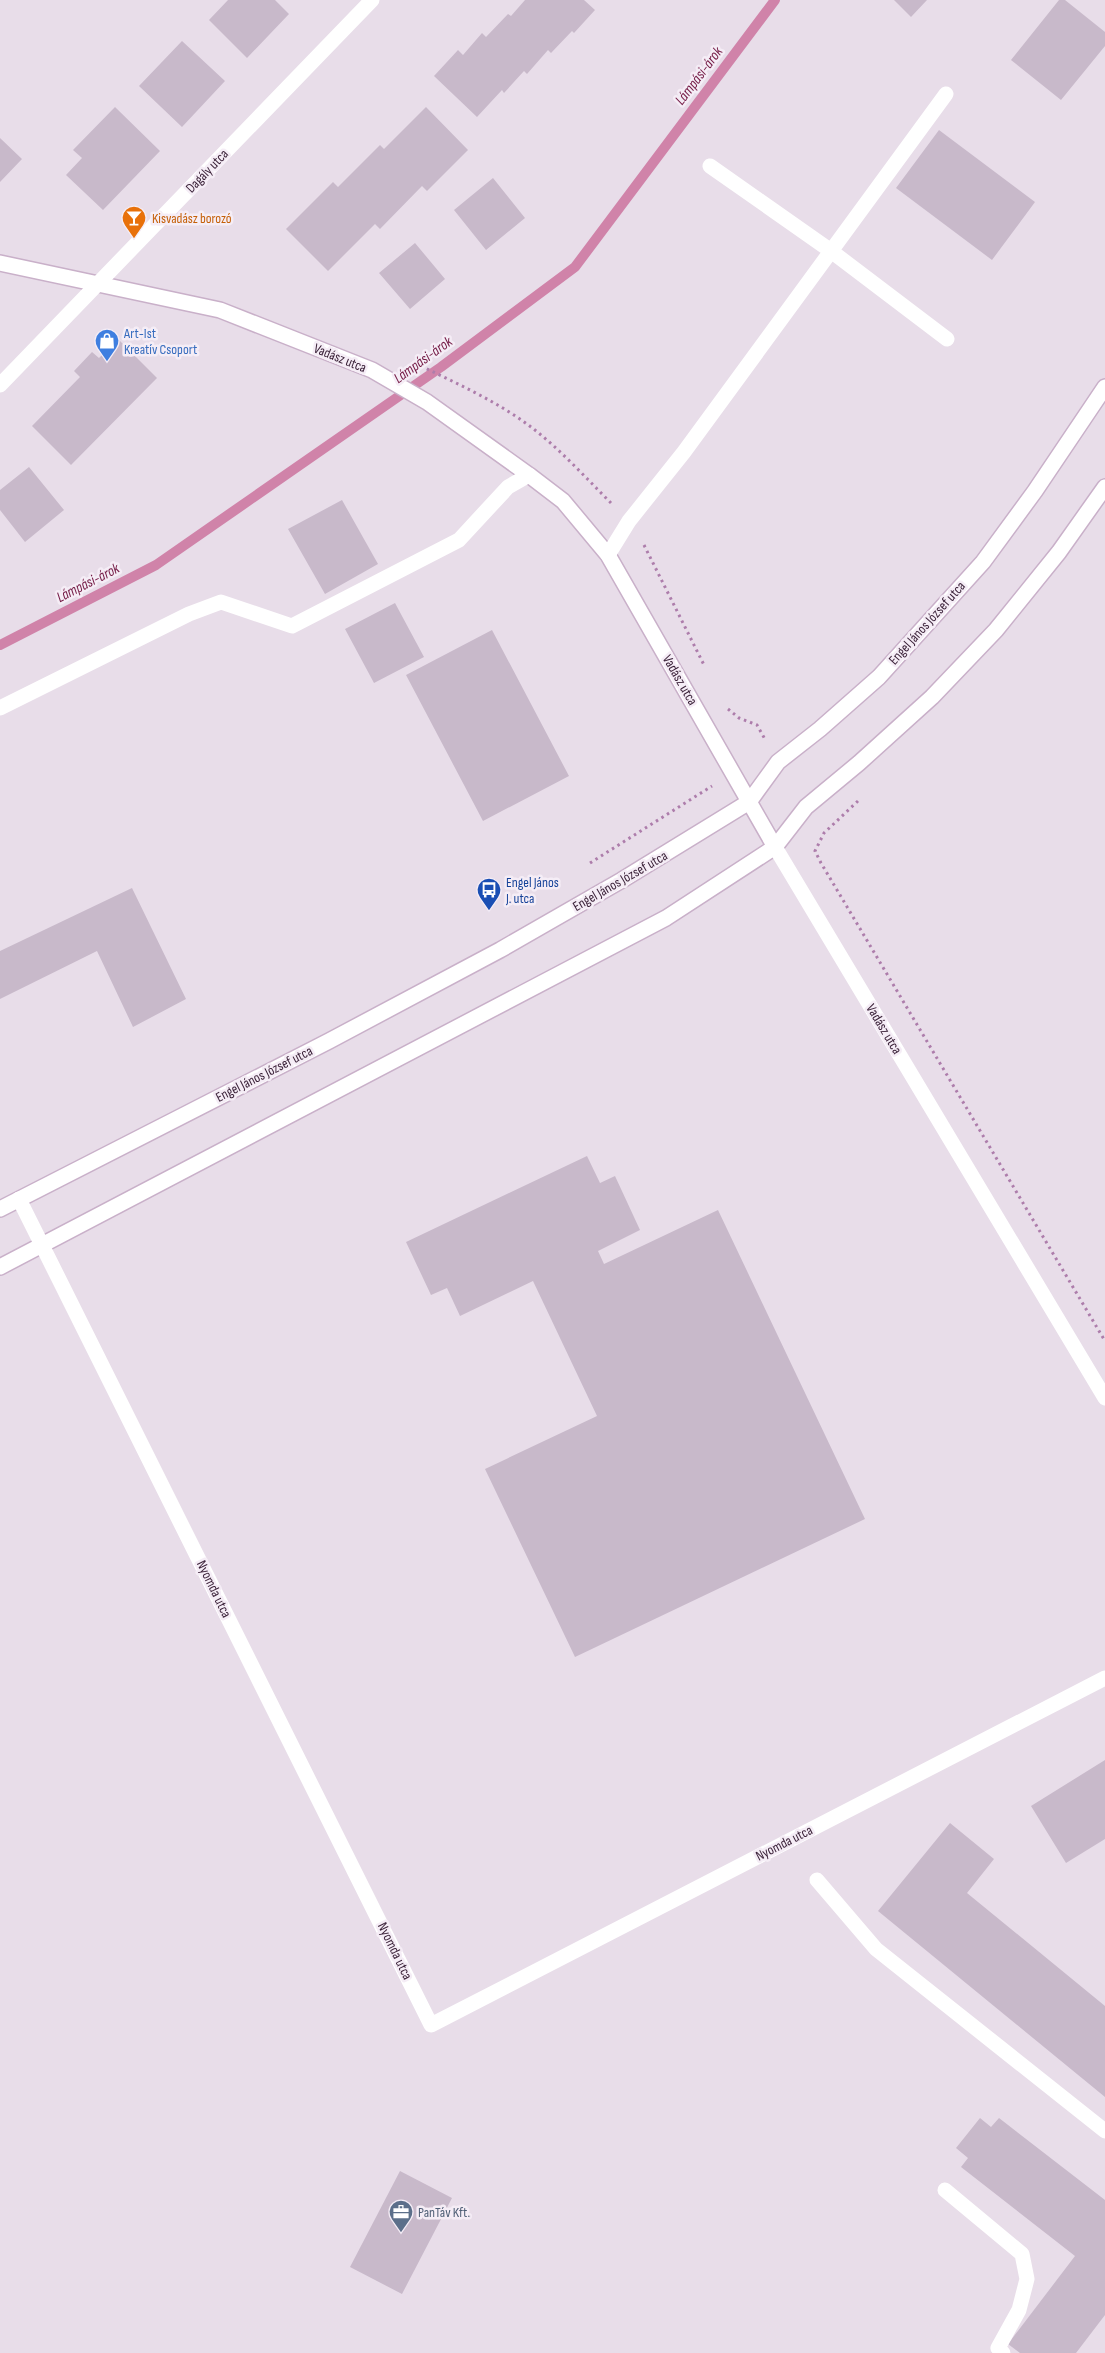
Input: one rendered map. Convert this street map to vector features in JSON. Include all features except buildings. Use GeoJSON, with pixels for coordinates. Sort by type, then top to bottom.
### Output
{"type":"FeatureCollection","features":[{"type":"Feature","properties":{"kind":"street","name":"Dagály utca"},"geometry":{"type":"LineString","coordinates":[[0,385],[372,0]]}},
{"type":"Feature","properties":{"kind":"street"},"geometry":{"type":"LineString","coordinates":[[608,555],[629,521],[684,452],[946,94]]}},
{"type":"Feature","properties":{"kind":"street"},"geometry":{"type":"LineString","coordinates":[[710,166],[831,251],[947,339]]}},
{"type":"Feature","properties":{"kind":"street","name":"Vadász utca"},"geometry":{"type":"LineString","coordinates":[[0,263],[220,310],[372,370],[427,402],[563,501],[608,555],[775,847],[1105,1398]]}},
{"type":"Feature","properties":{"kind":"street","name":"Engel János József utca"},"geometry":{"type":"LineString","coordinates":[[0,1209],[329,1041],[500,950],[622,880],[749,802],[778,762],[820,729],[879,677],[983,562],[1105,387]]}},
{"type":"Feature","properties":{"kind":"street"},"geometry":{"type":"LineString","coordinates":[[0,708],[189,614],[221,602],[292,626],[460,540],[508,487],[529,475]]}},
{"type":"Feature","properties":{"kind":"street"},"geometry":{"type":"LineString","coordinates":[[0,1267],[666,918],[775,847],[806,807],[859,763],[932,697],[996,630],[1058,552],[1105,487]]}},
{"type":"Feature","properties":{"kind":"street","name":"Nyomda utca"},"geometry":{"type":"LineString","coordinates":[[19,1199],[431,2025],[1105,1678]]}},
{"type":"Feature","properties":{"kind":"street"},"geometry":{"type":"LineString","coordinates":[[816,1880],[876,1949],[1105,2131]]}},
{"type":"Feature","properties":{"kind":"street"},"geometry":{"type":"LineString","coordinates":[[945,2190],[1022,2254],[1027,2279],[1019,2310],[998,2348],[1003,2353]]}},
{"type":"Feature","properties":{"kind":"path"},"geometry":{"type":"LineString","coordinates":[[590,863],[714,784]]}},
{"type":"Feature","properties":{"kind":"path"},"geometry":{"type":"LineString","coordinates":[[858,800],[824,833],[815,851],[1105,1341]]}},
{"type":"Feature","properties":{"kind":"waterway","name":"Lámpási-árok"},"geometry":{"type":"LineString","coordinates":[[0,645],[156,565],[441,367],[575,267],[775,0]]}},
{"type":"Feature","properties":{"kind":"place","name":"Kisvadász borozó"},"geometry":{"type":"Point","coordinates":[134,239]}},
{"type":"Feature","properties":{"kind":"place","name":"Art-Ist Kreatív Csoport"},"geometry":{"type":"Point","coordinates":[107,362]}},
{"type":"Feature","properties":{"kind":"place","name":"Engel János J. utca"},"geometry":{"type":"Point","coordinates":[489,911]}},
{"type":"Feature","properties":{"kind":"place","name":"PanTáv Kft."},"geometry":{"type":"Point","coordinates":[401,2233]}}]}
